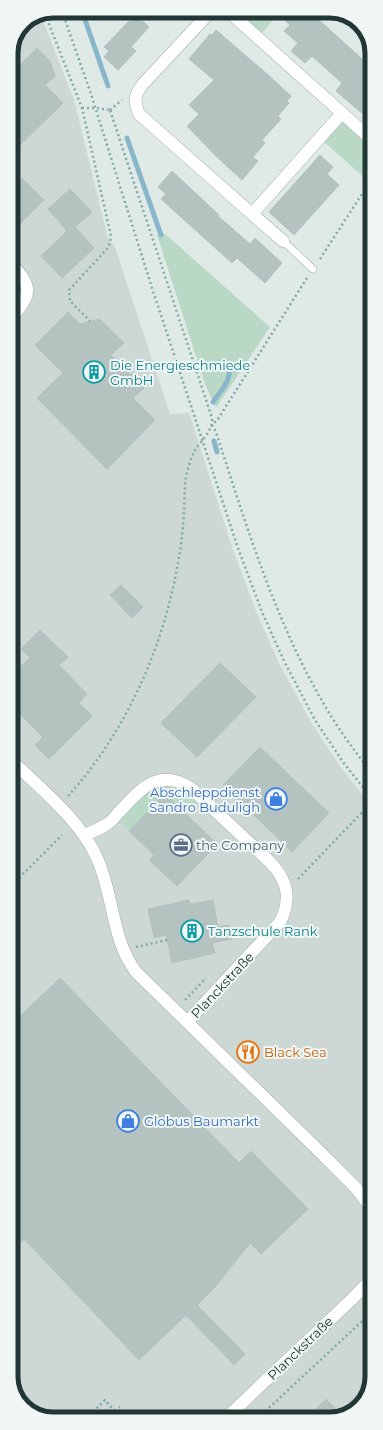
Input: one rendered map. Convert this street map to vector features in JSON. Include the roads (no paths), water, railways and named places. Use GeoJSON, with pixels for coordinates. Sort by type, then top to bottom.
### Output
{"type":"FeatureCollection","features":[{"type":"Feature","properties":{"kind":"street"},"geometry":{"type":"LineString","coordinates":[[204,18],[142,85],[136,94],[135,103],[139,114],[283,241]]}},
{"type":"Feature","properties":{"kind":"street"},"geometry":{"type":"LineString","coordinates":[[236,18],[365,134]]}},
{"type":"Feature","properties":{"kind":"street"},"geometry":{"type":"LineString","coordinates":[[252,214],[342,113]]}},
{"type":"Feature","properties":{"kind":"street"},"geometry":{"type":"LineString","coordinates":[[18,272],[24,278],[27,289],[24,304],[18,310]]}},
{"type":"Feature","properties":{"kind":"street","name":"Planckstraße"},"geometry":{"type":"LineString","coordinates":[[18,766],[58,806],[84,835],[93,849],[101,868],[125,957],[136,972],[321,1153],[356,1188],[365,1200]]}},
{"type":"Feature","properties":{"kind":"street","name":"Planckstraße"},"geometry":{"type":"LineString","coordinates":[[84,835],[108,824],[138,792],[148,785],[160,780],[180,782],[192,789],[269,861],[280,874],[284,882],[287,898],[284,915],[280,922],[187,1022]]}},
{"type":"Feature","properties":{"kind":"street","name":"Planckstraße"},"geometry":{"type":"LineString","coordinates":[[232,1412],[365,1286]]}},
{"type":"Feature","properties":{"kind":"lane"},"geometry":{"type":"LineString","coordinates":[[283,241],[313,269]]}},
{"type":"Feature","properties":{"kind":"waterway"},"geometry":{"type":"LineString","coordinates":[[84,18],[108,86]]}},
{"type":"Feature","properties":{"kind":"waterway"},"geometry":{"type":"LineString","coordinates":[[127,138],[161,235]]}},
{"type":"Feature","properties":{"kind":"waterway"},"geometry":{"type":"LineString","coordinates":[[213,402],[223,389],[229,376],[230,365]]}},
{"type":"Feature","properties":{"kind":"waterway"},"geometry":{"type":"LineString","coordinates":[[214,441],[217,452]]}},
{"type":"Feature","properties":{"kind":"place","name":"Die Energieschmiede GmbH"},"geometry":{"type":"Point","coordinates":[94,372]}},
{"type":"Feature","properties":{"kind":"place","name":"Abschleppdienst Sandro Buduligh"},"geometry":{"type":"Point","coordinates":[276,799]}},
{"type":"Feature","properties":{"kind":"place","name":"the Company"},"geometry":{"type":"Point","coordinates":[181,845]}},
{"type":"Feature","properties":{"kind":"place","name":"Tanzschule Rank"},"geometry":{"type":"Point","coordinates":[192,931]}},
{"type":"Feature","properties":{"kind":"place","name":"Black Sea"},"geometry":{"type":"Point","coordinates":[248,1052]}},
{"type":"Feature","properties":{"kind":"place","name":"Globus Baumarkt"},"geometry":{"type":"Point","coordinates":[128,1121]}}]}
